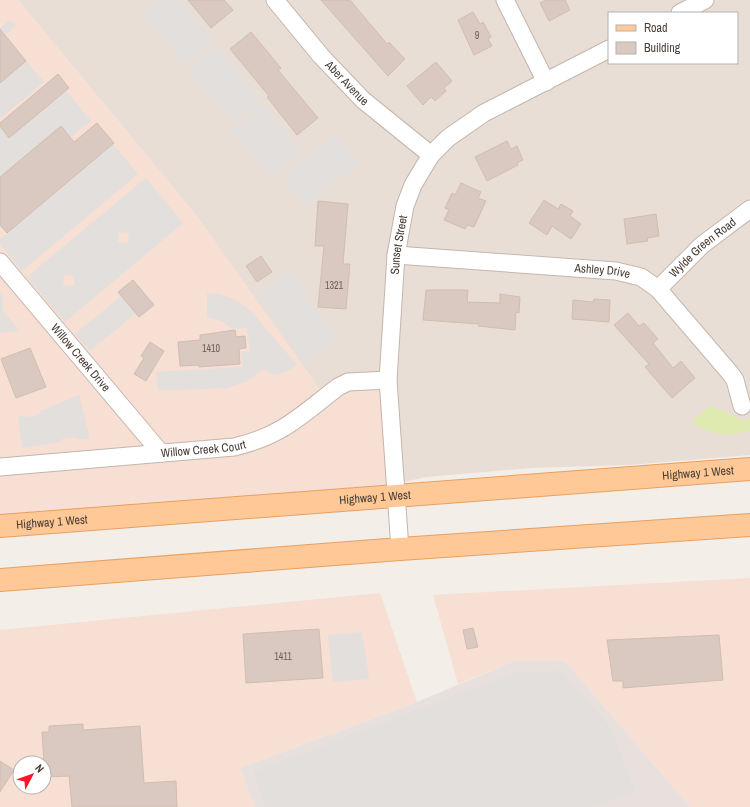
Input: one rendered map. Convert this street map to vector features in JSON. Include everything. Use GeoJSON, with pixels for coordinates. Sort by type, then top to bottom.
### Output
{"type":"FeatureCollection","features":[{"type":"Feature","properties":{"kind":"main road","name":"Highway 1 West"},"geometry":{"type":"LineString","coordinates":[[0,526],[750,469]]}},
{"type":"Feature","properties":{"kind":"main road"},"geometry":{"type":"LineString","coordinates":[[0,580],[400,549],[750,525]]}},
{"type":"Feature","properties":{"kind":"street","name":"Aber Avenue"},"geometry":{"type":"LineString","coordinates":[[275,0],[321,56],[363,100],[431,155]]}},
{"type":"Feature","properties":{"kind":"street"},"geometry":{"type":"LineString","coordinates":[[505,0],[546,82]]}},
{"type":"Feature","properties":{"kind":"street"},"geometry":{"type":"LineString","coordinates":[[682,12],[705,0]]}},
{"type":"Feature","properties":{"kind":"street","name":"Sunset Street"},"geometry":{"type":"LineString","coordinates":[[400,549],[388,380],[396,255],[405,206],[410,190],[431,155],[448,138],[465,125],[608,50]]}},
{"type":"Feature","properties":{"kind":"street","name":"Wylde Green Road"},"geometry":{"type":"LineString","coordinates":[[658,289],[702,245],[750,209]]}},
{"type":"Feature","properties":{"kind":"street","name":"Ashley Drive"},"geometry":{"type":"LineString","coordinates":[[396,255],[616,271],[641,277],[658,289],[735,380],[742,406]]}},
{"type":"Feature","properties":{"kind":"street","name":"Willow Creek Drive"},"geometry":{"type":"LineString","coordinates":[[0,262],[161,453]]}},
{"type":"Feature","properties":{"kind":"street","name":"Willow Creek Court"},"geometry":{"type":"LineString","coordinates":[[0,467],[234,447],[251,443],[283,429],[338,387],[348,382],[388,380]]}},
{"type":"Feature","properties":{"kind":"shaded area"},"geometry":{"type":"Polygon","coordinates":[[[0,0],[18,0],[195,214],[325,397],[388,380],[395,484],[0,516],[0,0]]]}},
{"type":"Feature","properties":{"kind":"shaded area"},"geometry":{"type":"Polygon","coordinates":[[[18,0],[750,0],[750,455],[629,465],[531,468],[426,477],[395,484],[325,397],[195,214],[18,0]]]}},
{"type":"Feature","properties":{"kind":"shaded area"},"geometry":{"type":"Polygon","coordinates":[[[157,0],[178,0],[214,41],[186,67],[140,14],[157,0]]]}},
{"type":"Feature","properties":{"kind":"shaded area"},"geometry":{"type":"Polygon","coordinates":[[[10,20],[16,26],[0,39],[0,28],[10,20]]]}},
{"type":"Feature","properties":{"kind":"shaded area"},"geometry":{"type":"Polygon","coordinates":[[[216,46],[262,99],[233,123],[188,70],[216,46]]]}},
{"type":"Feature","properties":{"kind":"shaded area"},"geometry":{"type":"Polygon","coordinates":[[[26,61],[44,82],[0,119],[0,83],[26,61]]]}},
{"type":"Feature","properties":{"kind":"shaded area"},"geometry":{"type":"Polygon","coordinates":[[[66,91],[91,121],[70,138],[61,127],[9,169],[4,181],[0,176],[0,126],[10,138],[66,91]]]}},
{"type":"Feature","properties":{"kind":"shaded area"},"geometry":{"type":"Polygon","coordinates":[[[261,104],[301,152],[271,177],[231,130],[261,104]]]}},
{"type":"Feature","properties":{"kind":"shaded area"},"geometry":{"type":"Polygon","coordinates":[[[335,134],[360,163],[307,206],[283,178],[335,134]]]}},
{"type":"Feature","properties":{"kind":"shaded area"},"geometry":{"type":"Polygon","coordinates":[[[113,144],[138,174],[22,271],[0,244],[0,239],[113,144]]]}},
{"type":"Feature","properties":{"kind":"shaded area"},"geometry":{"type":"Polygon","coordinates":[[[146,178],[183,223],[65,322],[27,277],[146,178]],[[119,232],[118,242],[128,243],[129,233],[119,232]],[[64,275],[63,285],[74,286],[74,276],[64,275]]]}},
{"type":"Feature","properties":{"kind":"shaded area"},"geometry":{"type":"Polygon","coordinates":[[[290,271],[338,341],[305,364],[257,293],[290,271]]]}},
{"type":"Feature","properties":{"kind":"shaded area"},"geometry":{"type":"Polygon","coordinates":[[[0,293],[3,297],[3,311],[20,331],[0,333],[0,293]]]}},
{"type":"Feature","properties":{"kind":"shaded area"},"geometry":{"type":"Polygon","coordinates":[[[207,293],[219,294],[232,298],[250,310],[297,365],[289,371],[274,375],[265,370],[261,371],[246,382],[227,388],[158,391],[156,372],[243,367],[241,352],[250,351],[247,328],[232,329],[223,322],[207,317],[207,293]]]}},
{"type":"Feature","properties":{"kind":"shaded area"},"geometry":{"type":"Polygon","coordinates":[[[121,296],[136,313],[90,351],[75,334],[121,296]]]}},
{"type":"Feature","properties":{"kind":"shaded area"},"geometry":{"type":"Polygon","coordinates":[[[79,395],[90,439],[76,439],[75,437],[62,439],[61,442],[22,448],[18,416],[32,417],[41,413],[40,411],[79,395]]]}},
{"type":"Feature","properties":{"kind":"shaded area"},"geometry":{"type":"Polygon","coordinates":[[[750,578],[750,807],[690,807],[565,661],[515,661],[458,684],[433,595],[750,578]]]}},
{"type":"Feature","properties":{"kind":"shaded area"},"geometry":{"type":"Polygon","coordinates":[[[380,593],[417,702],[240,768],[255,807],[0,807],[0,630],[380,593]]]}},
{"type":"Feature","properties":{"kind":"shaded area"},"geometry":{"type":"Polygon","coordinates":[[[362,632],[369,679],[333,682],[328,635],[362,632]]]}},
{"type":"Feature","properties":{"kind":"shaded area"},"geometry":{"type":"Polygon","coordinates":[[[515,661],[565,661],[690,807],[255,807],[240,768],[417,702],[515,661]]]}},
{"type":"Feature","properties":{"kind":"shaded area"},"geometry":{"type":"Polygon","coordinates":[[[561,671],[611,728],[635,791],[592,807],[266,807],[253,772],[518,672],[561,671]]]}},
{"type":"Feature","properties":{"kind":"green space"},"geometry":{"type":"Polygon","coordinates":[[[711,406],[745,421],[750,418],[750,430],[734,434],[721,434],[693,425],[696,417],[711,406]]]}},
{"type":"Feature","properties":{"kind":"building"},"geometry":{"type":"Polygon","coordinates":[[[188,0],[224,0],[233,10],[211,28],[188,0]]]}},
{"type":"Feature","properties":{"kind":"building"},"geometry":{"type":"Polygon","coordinates":[[[321,0],[350,0],[387,44],[389,42],[405,59],[388,76],[321,0]]]}},
{"type":"Feature","properties":{"kind":"building"},"geometry":{"type":"Polygon","coordinates":[[[546,0],[565,0],[570,10],[549,21],[540,3],[546,0]]]}},
{"type":"Feature","properties":{"kind":"building"},"geometry":{"type":"Polygon","coordinates":[[[473,12],[480,24],[483,22],[491,37],[488,39],[492,46],[474,55],[458,20],[473,12]]]}},
{"type":"Feature","properties":{"kind":"building"},"geometry":{"type":"Polygon","coordinates":[[[0,29],[26,61],[0,83],[0,29]]]}},
{"type":"Feature","properties":{"kind":"building"},"geometry":{"type":"Polygon","coordinates":[[[251,32],[281,68],[278,70],[318,118],[297,135],[267,97],[269,96],[230,49],[251,32]]]}},
{"type":"Feature","properties":{"kind":"building"},"geometry":{"type":"Polygon","coordinates":[[[436,62],[452,81],[444,88],[446,91],[435,101],[431,97],[423,105],[407,86],[436,62]]]}},
{"type":"Feature","properties":{"kind":"building"},"geometry":{"type":"Polygon","coordinates":[[[58,74],[69,88],[9,138],[0,126],[0,123],[58,74]]]}},
{"type":"Feature","properties":{"kind":"building"},"geometry":{"type":"Polygon","coordinates":[[[97,123],[114,143],[7,233],[0,225],[0,177],[61,126],[74,142],[97,123]]]}},
{"type":"Feature","properties":{"kind":"building"},"geometry":{"type":"Polygon","coordinates":[[[507,141],[511,149],[517,146],[523,160],[517,163],[518,165],[487,181],[475,157],[507,141]]]}},
{"type":"Feature","properties":{"kind":"building"},"geometry":{"type":"Polygon","coordinates":[[[461,183],[481,192],[478,198],[486,201],[474,227],[467,225],[465,229],[444,220],[449,210],[445,208],[452,193],[455,195],[461,183]]]}},
{"type":"Feature","properties":{"kind":"building"},"geometry":{"type":"Polygon","coordinates":[[[544,200],[558,209],[561,204],[573,211],[570,216],[581,224],[571,239],[552,226],[547,235],[529,223],[544,200]]]}},
{"type":"Feature","properties":{"kind":"building"},"geometry":{"type":"Polygon","coordinates":[[[318,201],[348,204],[343,264],[350,264],[346,309],[318,307],[324,246],[315,246],[318,201]]]}},
{"type":"Feature","properties":{"kind":"building"},"geometry":{"type":"Polygon","coordinates":[[[656,214],[659,236],[647,238],[648,241],[627,244],[624,219],[656,214]]]}},
{"type":"Feature","properties":{"kind":"building"},"geometry":{"type":"Polygon","coordinates":[[[261,256],[272,272],[257,282],[246,266],[261,256]]]}},
{"type":"Feature","properties":{"kind":"building"},"geometry":{"type":"Polygon","coordinates":[[[133,280],[154,305],[139,317],[118,292],[133,280]]]}},
{"type":"Feature","properties":{"kind":"building"},"geometry":{"type":"Polygon","coordinates":[[[426,290],[468,290],[467,302],[500,303],[500,294],[520,297],[519,313],[516,312],[515,330],[478,326],[479,324],[423,320],[426,290]]]}},
{"type":"Feature","properties":{"kind":"building"},"geometry":{"type":"Polygon","coordinates":[[[594,299],[610,300],[609,322],[572,319],[573,300],[593,302],[594,299]]]}},
{"type":"Feature","properties":{"kind":"building"},"geometry":{"type":"Polygon","coordinates":[[[628,313],[639,326],[644,323],[658,339],[653,343],[673,368],[681,361],[695,378],[672,398],[645,367],[649,364],[614,325],[628,313]]]}},
{"type":"Feature","properties":{"kind":"building"},"geometry":{"type":"Polygon","coordinates":[[[235,330],[236,337],[245,336],[246,348],[239,349],[240,364],[199,367],[199,365],[180,366],[178,342],[200,340],[200,335],[235,330]]]}},
{"type":"Feature","properties":{"kind":"building"},"geometry":{"type":"Polygon","coordinates":[[[150,342],[164,351],[146,381],[134,374],[144,358],[141,356],[150,342]]]}},
{"type":"Feature","properties":{"kind":"building"},"geometry":{"type":"Polygon","coordinates":[[[30,348],[46,387],[16,398],[1,359],[30,348]]]}},
{"type":"Feature","properties":{"kind":"building"},"geometry":{"type":"Polygon","coordinates":[[[473,628],[478,647],[467,649],[463,630],[473,628]]]}},
{"type":"Feature","properties":{"kind":"building"},"geometry":{"type":"Polygon","coordinates":[[[319,629],[323,678],[246,683],[243,634],[319,629]]]}},
{"type":"Feature","properties":{"kind":"building"},"geometry":{"type":"Polygon","coordinates":[[[719,635],[723,680],[623,688],[623,681],[613,681],[607,640],[719,635]]]}},
{"type":"Feature","properties":{"kind":"building"},"geometry":{"type":"Polygon","coordinates":[[[83,724],[83,730],[140,726],[144,783],[176,781],[177,807],[72,807],[69,776],[52,777],[52,755],[44,755],[42,732],[49,732],[49,726],[83,724]]]}},
{"type":"Feature","properties":{"kind":"building"},"geometry":{"type":"Polygon","coordinates":[[[0,761],[12,769],[12,773],[0,792],[0,761]]]}}]}
